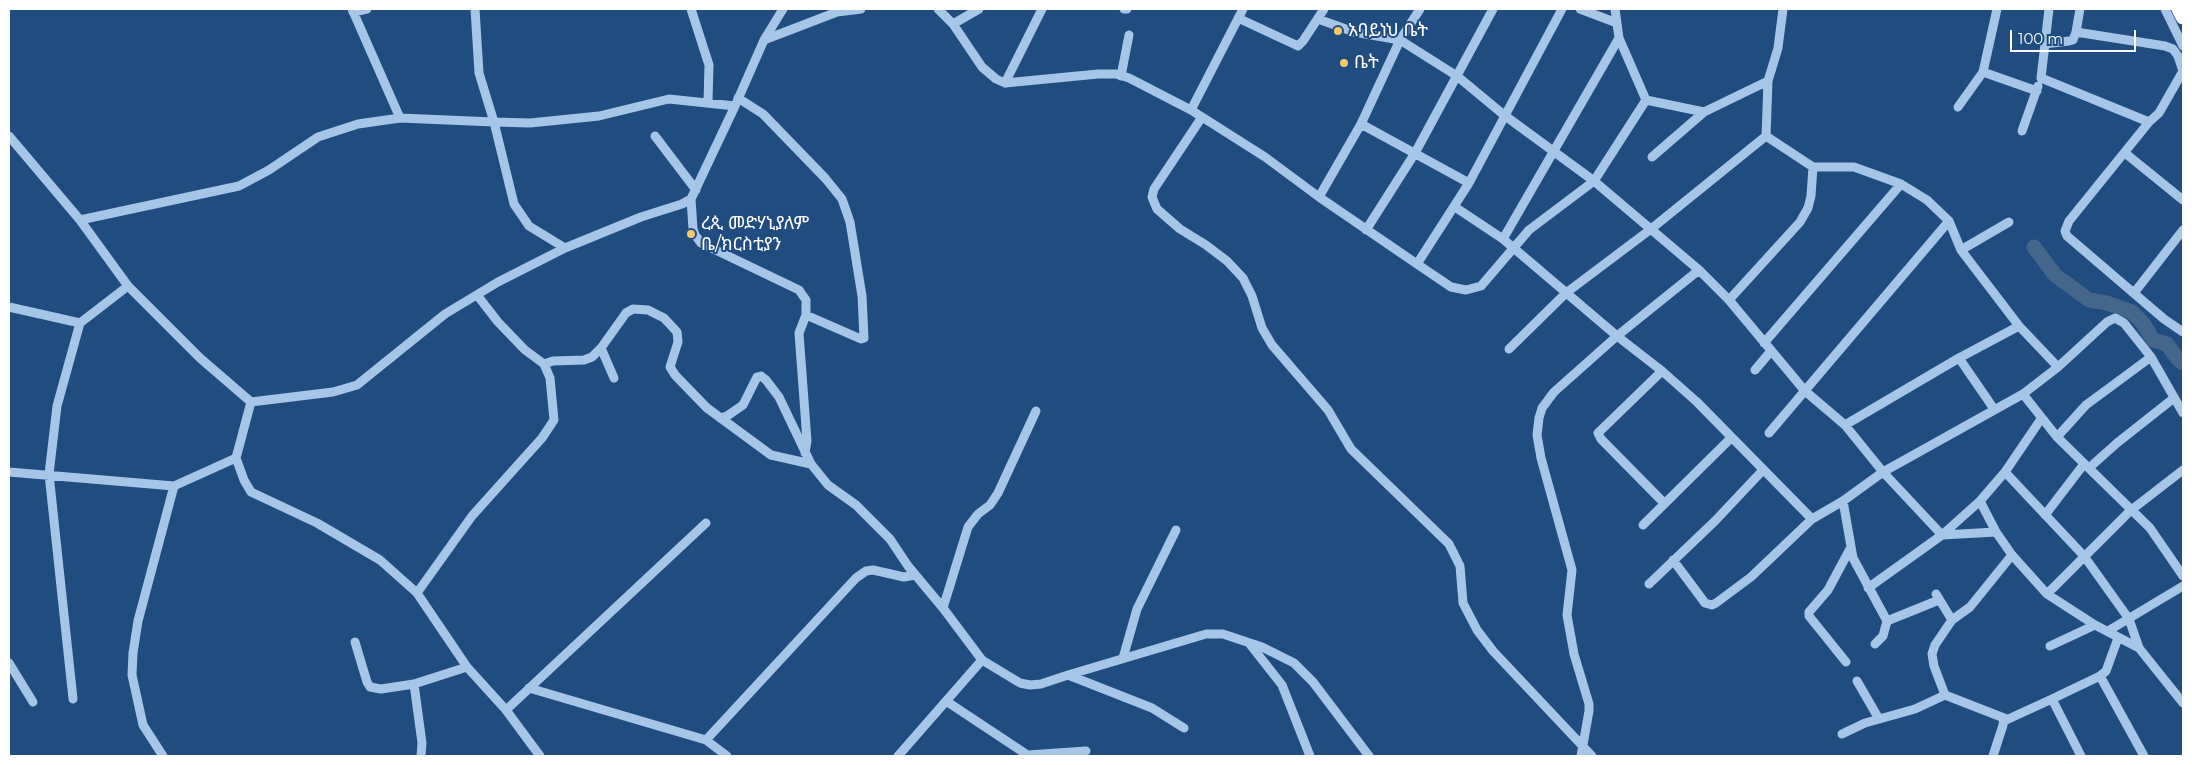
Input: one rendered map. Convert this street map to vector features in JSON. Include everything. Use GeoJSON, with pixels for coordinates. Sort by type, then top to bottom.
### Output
{"type":"FeatureCollection","features":[{"type":"Feature","properties":{"kind":"highway"},"geometry":{"type":"LineString","coordinates":[[2179,9],[2183,17]]}},
{"type":"Feature","properties":{"kind":"street"},"geometry":{"type":"LineString","coordinates":[[367,9],[353,10],[400,118]]}},
{"type":"Feature","properties":{"kind":"street"},"geometry":{"type":"LineString","coordinates":[[475,9],[479,73],[494,122],[514,204],[529,226],[565,248]]}},
{"type":"Feature","properties":{"kind":"street"},"geometry":{"type":"LineString","coordinates":[[691,9],[708,65],[708,102]]}},
{"type":"Feature","properties":{"kind":"street"},"geometry":{"type":"LineString","coordinates":[[9,136],[80,220],[128,286],[200,358],[251,402],[333,392],[357,384],[422,331],[477,295],[565,248],[641,217],[682,204],[691,198],[764,40],[783,9]]}},
{"type":"Feature","properties":{"kind":"street"},"geometry":{"type":"LineString","coordinates":[[764,40],[837,12],[861,9]]}},
{"type":"Feature","properties":{"kind":"street"},"geometry":{"type":"LineString","coordinates":[[938,9],[953,24],[982,67],[996,79],[1005,83],[1098,74],[1129,78],[1192,110],[1265,157],[1318,198],[1458,290],[1474,289],[1481,286],[1529,230],[1594,181],[1646,100]]}},
{"type":"Feature","properties":{"kind":"street"},"geometry":{"type":"LineString","coordinates":[[953,24],[979,9]]}},
{"type":"Feature","properties":{"kind":"street"},"geometry":{"type":"LineString","coordinates":[[1005,83],[1042,9]]}},
{"type":"Feature","properties":{"kind":"street"},"geometry":{"type":"LineString","coordinates":[[1192,110],[1243,9]]}},
{"type":"Feature","properties":{"kind":"street"},"geometry":{"type":"LineString","coordinates":[[1238,18],[1298,46],[1324,9]]}},
{"type":"Feature","properties":{"kind":"street"},"geometry":{"type":"LineString","coordinates":[[1318,198],[1361,124],[1400,40],[1420,9]]}},
{"type":"Feature","properties":{"kind":"street"},"geometry":{"type":"LineString","coordinates":[[1366,230],[1415,154],[1493,9]]}},
{"type":"Feature","properties":{"kind":"street"},"geometry":{"type":"LineString","coordinates":[[1417,264],[1455,207],[1562,9]]}},
{"type":"Feature","properties":{"kind":"street"},"geometry":{"type":"LineString","coordinates":[[1580,9],[1617,23]]}},
{"type":"Feature","properties":{"kind":"street"},"geometry":{"type":"LineString","coordinates":[[1615,9],[1619,38],[1646,100]]}},
{"type":"Feature","properties":{"kind":"street"},"geometry":{"type":"LineString","coordinates":[[1958,108],[1983,72],[1998,9]]}},
{"type":"Feature","properties":{"kind":"street"},"geometry":{"type":"LineString","coordinates":[[2022,131],[2041,78],[2050,9]]}},
{"type":"Feature","properties":{"kind":"street"},"geometry":{"type":"LineString","coordinates":[[2044,44],[2073,40],[2080,9]]}},
{"type":"Feature","properties":{"kind":"street"},"geometry":{"type":"LineString","coordinates":[[2165,9],[2183,46]]}},
{"type":"Feature","properties":{"kind":"street"},"geometry":{"type":"LineString","coordinates":[[1509,350],[1566,293],[1651,229],[1766,136],[1768,81],[1778,48],[1783,13]]}},
{"type":"Feature","properties":{"kind":"street"},"geometry":{"type":"LineString","coordinates":[[1318,19],[1354,32],[1400,40],[1457,76],[1504,115],[1594,181],[1699,270],[1729,300],[1805,391],[1845,425],[1883,472],[1942,535]]}},
{"type":"Feature","properties":{"kind":"street"},"geometry":{"type":"LineString","coordinates":[[2076,32],[2165,46],[2172,49],[2178,56],[2183,71],[2159,113],[2149,122],[2069,220],[2066,231],[2067,236],[2183,332]]}},
{"type":"Feature","properties":{"kind":"street"},"geometry":{"type":"LineString","coordinates":[[1121,76],[1129,34]]}},
{"type":"Feature","properties":{"kind":"street"},"geometry":{"type":"LineString","coordinates":[[1503,238],[1619,38]]}},
{"type":"Feature","properties":{"kind":"street"},"geometry":{"type":"LineString","coordinates":[[1983,72],[2037,91]]}},
{"type":"Feature","properties":{"kind":"street"},"geometry":{"type":"LineString","coordinates":[[2041,78],[2149,122]]}},
{"type":"Feature","properties":{"kind":"street"},"geometry":{"type":"LineString","coordinates":[[1652,158],[1704,112],[1768,81]]}},
{"type":"Feature","properties":{"kind":"street"},"geometry":{"type":"LineString","coordinates":[[80,220],[238,186],[269,170],[318,137],[358,124],[400,118],[530,123],[599,116],[669,99],[737,102],[763,114],[825,178],[842,199],[850,222],[862,296],[864,338],[861,339],[806,315]]}},
{"type":"Feature","properties":{"kind":"street"},"geometry":{"type":"LineString","coordinates":[[1646,100],[1704,112]]}},
{"type":"Feature","properties":{"kind":"street"},"geometry":{"type":"LineString","coordinates":[[1202,117],[1154,190],[1152,198],[1157,209],[1180,229],[1227,261],[1243,278],[1252,296],[1262,328],[1272,345],[1328,410],[1351,449],[1449,544],[1460,566],[1463,603],[1477,630],[1493,651],[1582,751],[1592,756]]}},
{"type":"Feature","properties":{"kind":"street"},"geometry":{"type":"LineString","coordinates":[[1361,124],[1469,182]]}},
{"type":"Feature","properties":{"kind":"street"},"geometry":{"type":"LineString","coordinates":[[655,136],[696,190]]}},
{"type":"Feature","properties":{"kind":"street"},"geometry":{"type":"LineString","coordinates":[[1766,136],[1813,167],[1854,167],[1901,184],[1927,200],[1949,221],[1961,250],[2019,326],[2058,368]]}},
{"type":"Feature","properties":{"kind":"street"},"geometry":{"type":"LineString","coordinates":[[2125,152],[2183,200]]}},
{"type":"Feature","properties":{"kind":"street"},"geometry":{"type":"LineString","coordinates":[[1729,300],[1800,222],[1812,196],[1813,167]]}},
{"type":"Feature","properties":{"kind":"street"},"geometry":{"type":"LineString","coordinates":[[1764,343],[1901,184]]}},
{"type":"Feature","properties":{"kind":"street"},"geometry":{"type":"LineString","coordinates":[[691,198],[694,236],[701,243],[799,290],[806,300],[806,315],[799,333],[807,441],[805,454]]}},
{"type":"Feature","properties":{"kind":"street"},"geometry":{"type":"LineString","coordinates":[[1455,207],[1503,238],[1513,249],[1617,336],[1662,371],[1697,402],[1812,520]]}},
{"type":"Feature","properties":{"kind":"street"},"geometry":{"type":"LineString","coordinates":[[1769,433],[1949,221]]}},
{"type":"Feature","properties":{"kind":"street"},"geometry":{"type":"LineString","coordinates":[[1961,250],[2009,222]]}},
{"type":"Feature","properties":{"kind":"street"},"geometry":{"type":"LineString","coordinates":[[2134,293],[2183,230]]}},
{"type":"Feature","properties":{"kind":"street"},"geometry":{"type":"LineString","coordinates":[[1582,751],[1589,711],[1574,654],[1567,615],[1572,570],[1540,458],[1537,436],[1539,418],[1542,408],[1554,392],[1617,336],[1699,270]]}},
{"type":"Feature","properties":{"kind":"street"},"geometry":{"type":"LineString","coordinates":[[73,699],[48,474],[58,406],[80,324],[128,286]]}},
{"type":"Feature","properties":{"kind":"street"},"geometry":{"type":"LineString","coordinates":[[417,594],[472,516],[549,430],[554,420],[554,404],[550,378],[544,364],[525,350],[498,322],[477,295]]}},
{"type":"Feature","properties":{"kind":"street"},"geometry":{"type":"LineString","coordinates":[[9,307],[80,324]]}},
{"type":"Feature","properties":{"kind":"street"},"geometry":{"type":"LineString","coordinates":[[544,364],[553,361],[584,360],[592,357],[601,348],[626,313],[633,309],[640,308],[657,314],[669,324],[678,338],[670,364],[672,370],[708,408],[772,455],[811,464]]}},
{"type":"Feature","properties":{"kind":"street"},"geometry":{"type":"LineString","coordinates":[[1672,560],[1702,600],[1712,605],[1751,577],[1812,520],[1843,501],[1883,472],[2024,394],[2058,368],[2107,322],[2115,318],[2124,323],[2151,357],[2183,413]]}},
{"type":"Feature","properties":{"kind":"street"},"geometry":{"type":"LineString","coordinates":[[1845,425],[1959,358],[2019,326]]}},
{"type":"Feature","properties":{"kind":"street"},"geometry":{"type":"LineString","coordinates":[[601,348],[614,378]]}},
{"type":"Feature","properties":{"kind":"street"},"geometry":{"type":"LineString","coordinates":[[1755,370],[1771,351]]}},
{"type":"Feature","properties":{"kind":"street"},"geometry":{"type":"LineString","coordinates":[[2056,437],[2086,405],[2151,357]]}},
{"type":"Feature","properties":{"kind":"street"},"geometry":{"type":"LineString","coordinates":[[1959,358],[1994,409]]}},
{"type":"Feature","properties":{"kind":"street"},"geometry":{"type":"LineString","coordinates":[[1662,371],[1598,433],[1664,503]]}},
{"type":"Feature","properties":{"kind":"street"},"geometry":{"type":"LineString","coordinates":[[720,418],[727,416],[743,405],[755,380],[763,377],[779,397],[811,464],[828,484],[856,505],[890,539],[915,575],[943,608],[982,660],[1020,683],[1030,685],[1041,684],[1206,634],[1223,634],[1271,650],[1294,663],[1313,682],[1369,756]]}},
{"type":"Feature","properties":{"kind":"street"},"geometry":{"type":"LineString","coordinates":[[2024,394],[2056,437],[2150,528],[2183,576]]}},
{"type":"Feature","properties":{"kind":"street"},"geometry":{"type":"LineString","coordinates":[[2046,515],[2087,466],[2174,398]]}},
{"type":"Feature","properties":{"kind":"street"},"geometry":{"type":"LineString","coordinates":[[251,402],[236,458],[244,480],[251,492],[317,523],[380,560],[417,594],[468,667],[506,710],[540,756]]}},
{"type":"Feature","properties":{"kind":"street"},"geometry":{"type":"LineString","coordinates":[[943,608],[968,527],[978,514],[990,505],[998,493],[1036,411]]}},
{"type":"Feature","properties":{"kind":"street"},"geometry":{"type":"LineString","coordinates":[[1868,588],[1942,535],[1980,501],[2005,472],[2041,419]]}},
{"type":"Feature","properties":{"kind":"street"},"geometry":{"type":"LineString","coordinates":[[1643,525],[1731,438]]}},
{"type":"Feature","properties":{"kind":"street"},"geometry":{"type":"LineString","coordinates":[[9,472],[174,486],[236,458]]}},
{"type":"Feature","properties":{"kind":"street"},"geometry":{"type":"LineString","coordinates":[[1649,584],[1716,520],[1763,470]]}},
{"type":"Feature","properties":{"kind":"street"},"geometry":{"type":"LineString","coordinates":[[2047,594],[2130,510],[2183,470]]}},
{"type":"Feature","properties":{"kind":"street"},"geometry":{"type":"LineString","coordinates":[[2005,472],[2084,556],[2130,619],[2139,648],[2183,703]]}},
{"type":"Feature","properties":{"kind":"street"},"geometry":{"type":"LineString","coordinates":[[163,756],[143,725],[132,675],[138,621],[174,486]]}},
{"type":"Feature","properties":{"kind":"street"},"geometry":{"type":"LineString","coordinates":[[1843,501],[1850,550],[1868,588],[1887,621],[1883,636],[1875,644]]}},
{"type":"Feature","properties":{"kind":"street"},"geometry":{"type":"LineString","coordinates":[[1980,501],[1996,532],[2012,555],[2047,594],[2095,625],[2139,648]]}},
{"type":"Feature","properties":{"kind":"street"},"geometry":{"type":"LineString","coordinates":[[506,710],[706,523]]}},
{"type":"Feature","properties":{"kind":"street"},"geometry":{"type":"LineString","coordinates":[[1123,658],[1137,609],[1176,530]]}},
{"type":"Feature","properties":{"kind":"street"},"geometry":{"type":"LineString","coordinates":[[1942,535],[1996,532]]}},
{"type":"Feature","properties":{"kind":"street"},"geometry":{"type":"LineString","coordinates":[[1846,662],[1809,616],[1808,612],[1828,590],[1850,550]]}},
{"type":"Feature","properties":{"kind":"street"},"geometry":{"type":"LineString","coordinates":[[1945,695],[1932,654],[1934,645],[1952,620],[1970,607],[2012,555]]}},
{"type":"Feature","properties":{"kind":"street"},"geometry":{"type":"LineString","coordinates":[[706,740],[856,578],[866,571],[873,570],[904,576],[915,575]]}},
{"type":"Feature","properties":{"kind":"street"},"geometry":{"type":"LineString","coordinates":[[2108,631],[2183,586]]}},
{"type":"Feature","properties":{"kind":"street"},"geometry":{"type":"LineString","coordinates":[[1887,621],[1938,597],[1952,620]]}},
{"type":"Feature","properties":{"kind":"street"},"geometry":{"type":"LineString","coordinates":[[2050,646],[2095,625]]}},
{"type":"Feature","properties":{"kind":"street"},"geometry":{"type":"LineString","coordinates":[[1993,756],[2004,721],[2100,676],[2108,667],[2118,638]]}},
{"type":"Feature","properties":{"kind":"street"},"geometry":{"type":"LineString","coordinates":[[355,642],[367,682],[370,686],[381,689],[414,684],[468,667]]}},
{"type":"Feature","properties":{"kind":"street"},"geometry":{"type":"LineString","coordinates":[[1249,643],[1282,685],[1310,756]]}},
{"type":"Feature","properties":{"kind":"street"},"geometry":{"type":"LineString","coordinates":[[898,756],[982,660]]}},
{"type":"Feature","properties":{"kind":"street"},"geometry":{"type":"LineString","coordinates":[[9,663],[33,702]]}},
{"type":"Feature","properties":{"kind":"street"},"geometry":{"type":"LineString","coordinates":[[1068,675],[1152,708],[1184,728]]}},
{"type":"Feature","properties":{"kind":"street"},"geometry":{"type":"LineString","coordinates":[[2100,676],[2144,756]]}},
{"type":"Feature","properties":{"kind":"street"},"geometry":{"type":"LineString","coordinates":[[1857,680],[1879,719]]}},
{"type":"Feature","properties":{"kind":"street"},"geometry":{"type":"LineString","coordinates":[[414,684],[422,743],[421,756]]}},
{"type":"Feature","properties":{"kind":"street"},"geometry":{"type":"LineString","coordinates":[[2174,691],[2183,686]]}},
{"type":"Feature","properties":{"kind":"street"},"geometry":{"type":"LineString","coordinates":[[529,688],[706,740],[727,756]]}},
{"type":"Feature","properties":{"kind":"street"},"geometry":{"type":"LineString","coordinates":[[1842,734],[1879,719],[1915,709],[1945,695],[2001,716],[2004,721]]}},
{"type":"Feature","properties":{"kind":"street"},"geometry":{"type":"LineString","coordinates":[[2052,699],[2081,756]]}},
{"type":"Feature","properties":{"kind":"street"},"geometry":{"type":"LineString","coordinates":[[946,701],[1028,756],[1086,751]]}},
{"type":"Feature","properties":{"kind":"waterway"},"geometry":{"type":"LineString","coordinates":[[2034,247],[2055,275],[2089,300],[2107,303],[2132,312],[2143,323],[2153,340],[2167,344],[2183,363]]}},
{"type":"Feature","properties":{"kind":"place","name":"አባይነህ ቤት"},"geometry":{"type":"Point","coordinates":[1338,31]}},
{"type":"Feature","properties":{"kind":"place","name":"ቤት"},"geometry":{"type":"Point","coordinates":[1344,63]}},
{"type":"Feature","properties":{"kind":"place","name":"ረጲ መድሃኒያለም ቤ/ክርስቲያን"},"geometry":{"type":"Point","coordinates":[691,234]}}]}
